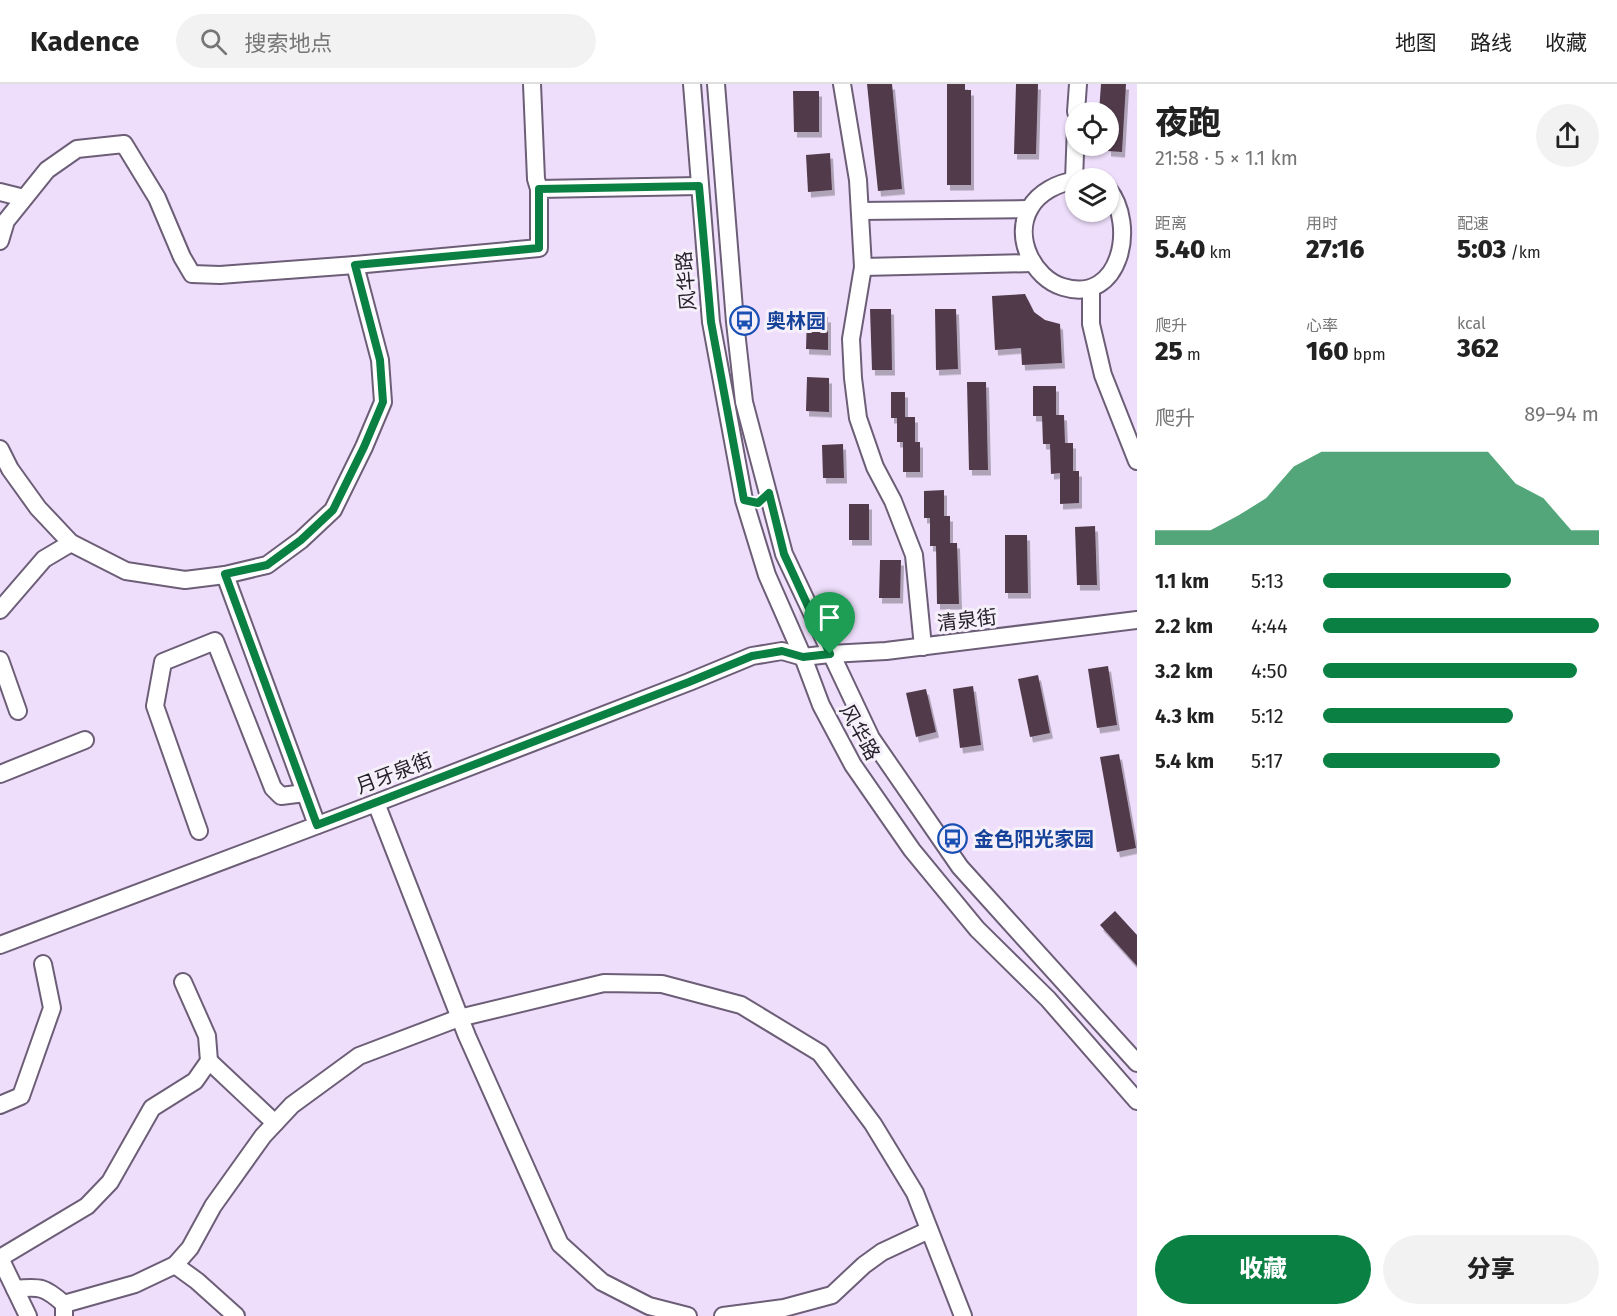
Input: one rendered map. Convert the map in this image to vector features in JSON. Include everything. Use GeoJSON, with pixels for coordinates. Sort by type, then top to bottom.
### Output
{"type":"FeatureCollection","features":[{"type":"Feature","properties":{"kind":"street"},"geometry":{"type":"LineString","coordinates":[[0,241],[6,221],[47,170],[77,149],[124,144],[157,198],[182,257],[192,274],[220,275],[355,265],[539,248],[539,189],[536,179],[532,84]]}},
{"type":"Feature","properties":{"kind":"street","name":"风华路"},"geometry":{"type":"LineString","coordinates":[[692,84],[711,322],[744,500],[767,575],[821,705],[853,765],[912,850],[977,929],[1048,999],[1137,1101]]}},
{"type":"Feature","properties":{"kind":"street"},"geometry":{"type":"LineString","coordinates":[[716,84],[733,299],[744,402],[784,554],[871,738],[960,867],[1137,1063]]}},
{"type":"Feature","properties":{"kind":"street"},"geometry":{"type":"LineString","coordinates":[[842,84],[851,131],[861,211],[863,267],[851,339],[852,378],[858,418],[875,467],[893,501],[914,555],[923,647]]}},
{"type":"Feature","properties":{"kind":"street"},"geometry":{"type":"LineString","coordinates":[[1077,102],[1078,84]]}},
{"type":"Feature","properties":{"kind":"street"},"geometry":{"type":"LineString","coordinates":[[1065,183],[1046,191],[1029,209],[1025,228],[1026,246],[1032,263],[1043,276],[1061,287],[1076,290],[1091,289],[1109,281],[1128,259],[1135,242],[1132,221],[1125,206],[1119,200]]}},
{"type":"Feature","properties":{"kind":"street"},"geometry":{"type":"LineString","coordinates":[[539,189],[699,186]]}},
{"type":"Feature","properties":{"kind":"street"},"geometry":{"type":"LineString","coordinates":[[0,192],[24,198]]}},
{"type":"Feature","properties":{"kind":"street"},"geometry":{"type":"LineString","coordinates":[[861,211],[1029,209]]}},
{"type":"Feature","properties":{"kind":"street"},"geometry":{"type":"LineString","coordinates":[[863,267],[1032,263]]}},
{"type":"Feature","properties":{"kind":"street"},"geometry":{"type":"LineString","coordinates":[[0,449],[10,468],[38,508],[70,543],[126,571],[185,580],[267,565],[301,540],[333,510],[383,402],[380,360],[355,265]]}},
{"type":"Feature","properties":{"kind":"street"},"geometry":{"type":"LineString","coordinates":[[1091,289],[1091,324],[1103,375],[1137,461]]}},
{"type":"Feature","properties":{"kind":"street"},"geometry":{"type":"LineString","coordinates":[[744,500],[758,503],[769,493]]}},
{"type":"Feature","properties":{"kind":"street"},"geometry":{"type":"LineString","coordinates":[[0,610],[44,560],[70,543]]}},
{"type":"Feature","properties":{"kind":"street"},"geometry":{"type":"LineString","coordinates":[[225,574],[317,825]]}},
{"type":"Feature","properties":{"kind":"street","name":"清泉街"},"geometry":{"type":"LineString","coordinates":[[803,657],[923,647],[1137,620]]}},
{"type":"Feature","properties":{"kind":"street"},"geometry":{"type":"LineString","coordinates":[[199,831],[155,706],[163,662],[215,641],[273,788],[281,796],[305,793]]}},
{"type":"Feature","properties":{"kind":"street","name":"月牙泉街"},"geometry":{"type":"LineString","coordinates":[[0,945],[376,803],[752,656],[782,651],[803,657]]}},
{"type":"Feature","properties":{"kind":"street"},"geometry":{"type":"LineString","coordinates":[[0,660],[18,711]]}},
{"type":"Feature","properties":{"kind":"street"},"geometry":{"type":"LineString","coordinates":[[0,774],[85,740]]}},
{"type":"Feature","properties":{"kind":"street"},"geometry":{"type":"LineString","coordinates":[[376,803],[459,1018],[560,1244],[602,1282],[649,1306],[685,1316]]}},
{"type":"Feature","properties":{"kind":"street"},"geometry":{"type":"LineString","coordinates":[[0,1105],[21,1096],[52,1008],[43,964]]}},
{"type":"Feature","properties":{"kind":"street"},"geometry":{"type":"LineString","coordinates":[[27,1316],[0,1258],[87,1206],[110,1182],[152,1108],[195,1081],[209,1061],[207,1036],[183,982]]}},
{"type":"Feature","properties":{"kind":"street"},"geometry":{"type":"LineString","coordinates":[[15,1289],[35,1286],[48,1290],[64,1310],[135,1284],[175,1265],[190,1248],[213,1206],[263,1136],[292,1105],[359,1056],[459,1018],[604,983],[662,984],[741,1005],[820,1053],[873,1125],[915,1193],[963,1316]]}},
{"type":"Feature","properties":{"kind":"street"},"geometry":{"type":"LineString","coordinates":[[209,1061],[275,1123]]}},
{"type":"Feature","properties":{"kind":"street"},"geometry":{"type":"LineString","coordinates":[[723,1316],[784,1308],[832,1295],[864,1265],[882,1252],[929,1230]]}},
{"type":"Feature","properties":{"kind":"street"},"geometry":{"type":"LineString","coordinates":[[175,1265],[197,1281],[236,1316]]}},
{"type":"Feature","properties":{"kind":"building"},"geometry":{"type":"Polygon","coordinates":[[[867,84],[892,84],[902,189],[878,191],[867,84]]]}},
{"type":"Feature","properties":{"kind":"building"},"geometry":{"type":"Polygon","coordinates":[[[947,84],[965,84],[965,90],[971,90],[971,185],[947,185],[947,84]]]}},
{"type":"Feature","properties":{"kind":"building"},"geometry":{"type":"Polygon","coordinates":[[[1016,84],[1038,84],[1036,154],[1014,154],[1016,84]]]}},
{"type":"Feature","properties":{"kind":"building"},"geometry":{"type":"Polygon","coordinates":[[[1101,84],[1126,84],[1122,152],[1119,152],[1119,102],[1100,102],[1101,84]]]}},
{"type":"Feature","properties":{"kind":"building"},"geometry":{"type":"Polygon","coordinates":[[[793,91],[819,91],[819,132],[794,132],[793,91]]]}},
{"type":"Feature","properties":{"kind":"building"},"geometry":{"type":"Polygon","coordinates":[[[830,153],[832,190],[808,192],[806,155],[830,153]]]}},
{"type":"Feature","properties":{"kind":"building"},"geometry":{"type":"Polygon","coordinates":[[[1025,294],[1034,312],[1045,320],[1060,324],[1062,363],[1022,365],[1021,348],[995,350],[992,296],[1025,294]]]}},
{"type":"Feature","properties":{"kind":"building"},"geometry":{"type":"Polygon","coordinates":[[[870,309],[891,309],[892,370],[872,370],[870,309]]]}},
{"type":"Feature","properties":{"kind":"building"},"geometry":{"type":"Polygon","coordinates":[[[935,309],[956,309],[958,369],[936,370],[935,309]]]}},
{"type":"Feature","properties":{"kind":"building"},"geometry":{"type":"Polygon","coordinates":[[[807,316],[828,317],[828,350],[806,349],[807,316]]]}},
{"type":"Feature","properties":{"kind":"building"},"geometry":{"type":"Polygon","coordinates":[[[807,377],[829,378],[829,412],[806,411],[807,377]]]}},
{"type":"Feature","properties":{"kind":"building"},"geometry":{"type":"Polygon","coordinates":[[[967,382],[986,382],[988,470],[969,470],[967,382]]]}},
{"type":"Feature","properties":{"kind":"building"},"geometry":{"type":"Polygon","coordinates":[[[1033,386],[1056,386],[1056,415],[1064,415],[1065,443],[1073,443],[1073,471],[1079,471],[1079,503],[1060,504],[1060,473],[1051,474],[1050,444],[1043,444],[1042,416],[1033,416],[1033,386]]]}},
{"type":"Feature","properties":{"kind":"building"},"geometry":{"type":"Polygon","coordinates":[[[891,392],[905,392],[905,417],[915,417],[915,442],[920,442],[920,472],[903,472],[903,442],[897,442],[897,418],[891,418],[891,392]]]}},
{"type":"Feature","properties":{"kind":"building"},"geometry":{"type":"Polygon","coordinates":[[[843,444],[844,478],[823,478],[822,445],[843,444]]]}},
{"type":"Feature","properties":{"kind":"building"},"geometry":{"type":"Polygon","coordinates":[[[944,490],[944,516],[950,516],[950,543],[957,543],[959,604],[937,604],[936,546],[930,546],[930,518],[924,518],[924,491],[944,490]]]}},
{"type":"Feature","properties":{"kind":"building"},"geometry":{"type":"Polygon","coordinates":[[[849,504],[869,504],[869,540],[849,540],[849,504]]]}},
{"type":"Feature","properties":{"kind":"building"},"geometry":{"type":"Polygon","coordinates":[[[1095,526],[1097,585],[1077,585],[1075,527],[1095,526]]]}},
{"type":"Feature","properties":{"kind":"building"},"geometry":{"type":"Polygon","coordinates":[[[1005,535],[1027,535],[1028,593],[1005,593],[1005,535]]]}},
{"type":"Feature","properties":{"kind":"building"},"geometry":{"type":"Polygon","coordinates":[[[880,560],[901,560],[900,598],[879,598],[880,560]]]}},
{"type":"Feature","properties":{"kind":"building"},"geometry":{"type":"Polygon","coordinates":[[[1108,666],[1117,725],[1097,728],[1088,669],[1108,666]]]}},
{"type":"Feature","properties":{"kind":"building"},"geometry":{"type":"Polygon","coordinates":[[[1038,675],[1050,733],[1030,737],[1018,679],[1038,675]]]}},
{"type":"Feature","properties":{"kind":"building"},"geometry":{"type":"Polygon","coordinates":[[[973,686],[981,745],[960,748],[953,689],[973,686]]]}},
{"type":"Feature","properties":{"kind":"building"},"geometry":{"type":"Polygon","coordinates":[[[926,689],[936,732],[916,737],[906,693],[926,689]]]}},
{"type":"Feature","properties":{"kind":"building"},"geometry":{"type":"Polygon","coordinates":[[[1119,754],[1136,848],[1117,852],[1100,757],[1119,754]]]}},
{"type":"Feature","properties":{"kind":"building"},"geometry":{"type":"Polygon","coordinates":[[[1115,911],[1137,935],[1137,966],[1100,925],[1115,911]]]}},
{"type":"Feature","properties":{"kind":"place","name":"奥林园"},"geometry":{"type":"Point","coordinates":[745,321]}},
{"type":"Feature","properties":{"kind":"place","name":"金色阳光家园"},"geometry":{"type":"Point","coordinates":[953,839]}},
{"type":"Feature","properties":{"kind":"route"},"geometry":{"type":"LineString","coordinates":[[699,186],[711,322],[744,500],[758,503],[769,493],[784,554],[830,654],[803,657],[782,651],[752,656],[317,825],[225,574],[267,565],[301,540],[333,510],[383,402],[380,360],[355,265],[539,248],[539,189],[699,186]]}}]}
